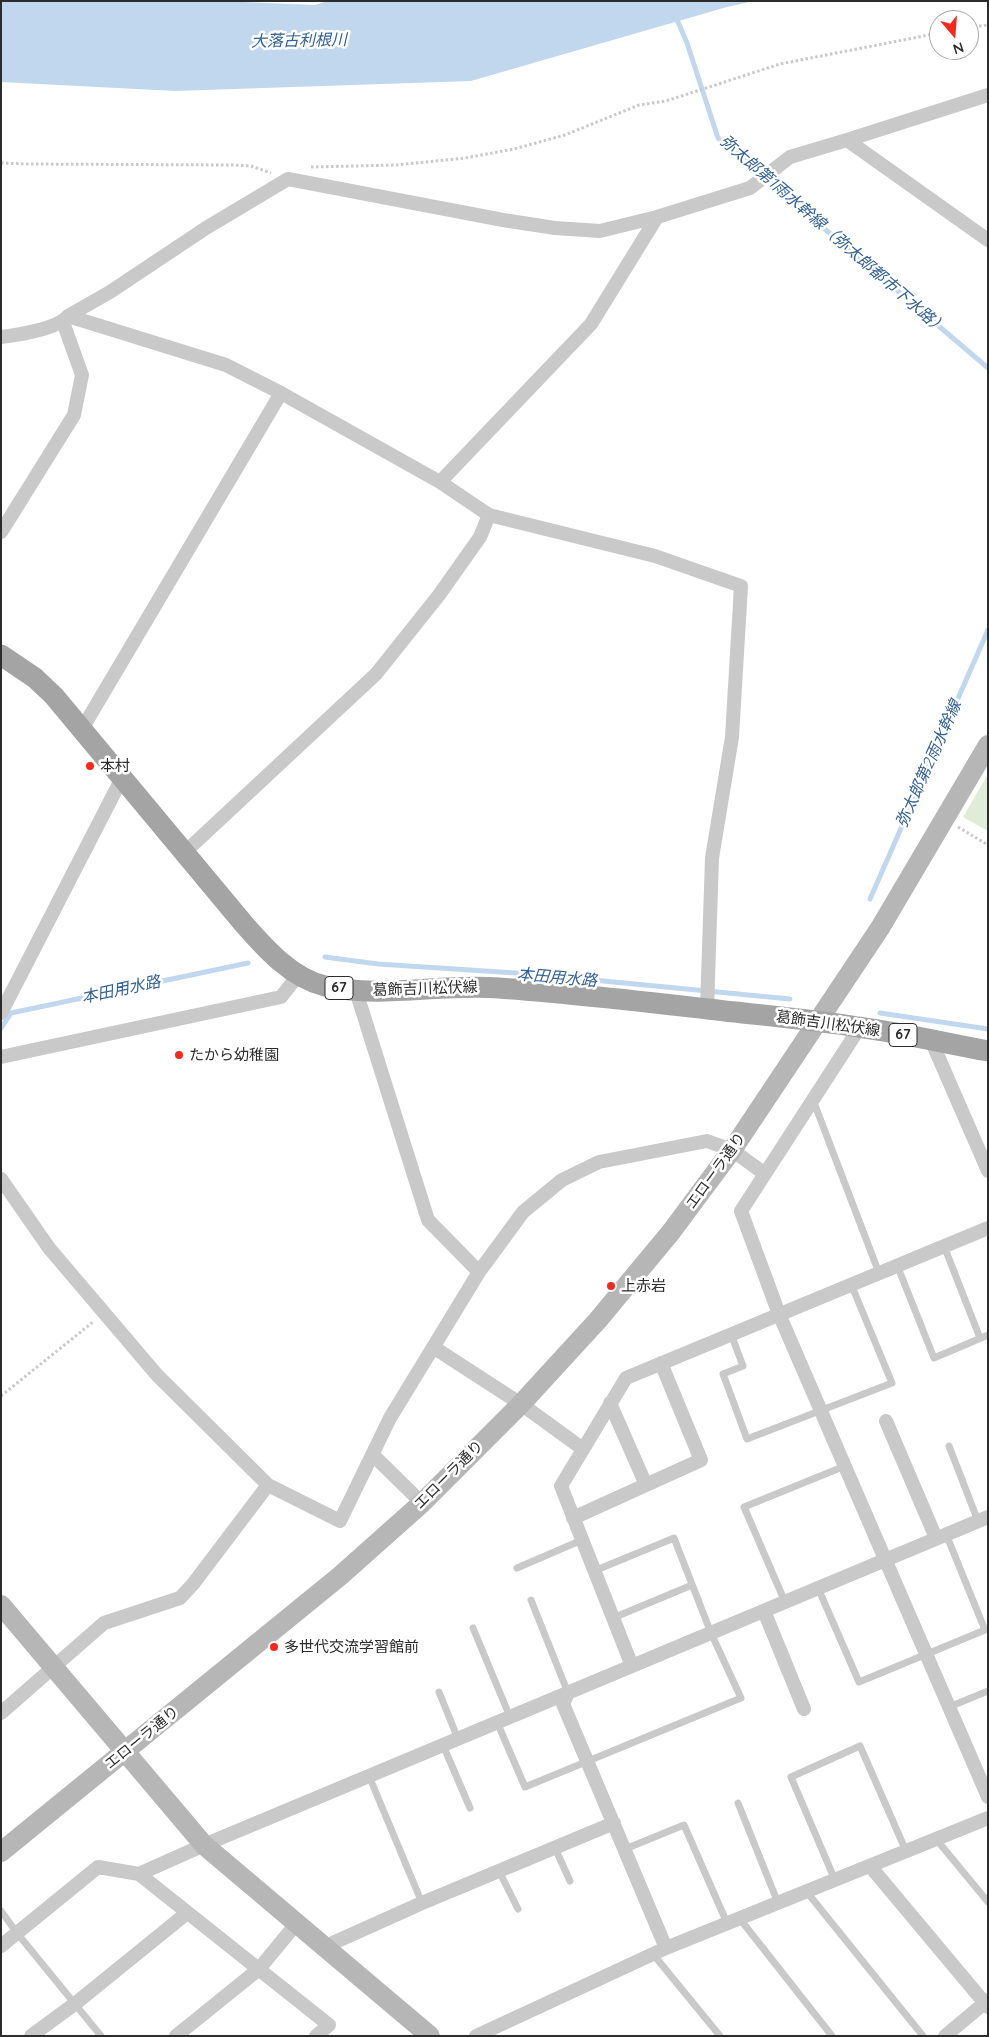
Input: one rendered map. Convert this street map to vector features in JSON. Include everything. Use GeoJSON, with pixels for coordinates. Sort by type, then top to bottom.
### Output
{"type":"FeatureCollection","features":[{"type":"Feature","properties":{"kind":"main road","name":"葛飾吉川松伏線"},"geometry":{"type":"LineString","coordinates":[[1,655],[35,678],[54,696],[243,924],[273,956],[299,974],[323,985],[356,991],[496,987],[640,1000],[860,1027],[988,1051]]}},
{"type":"Feature","properties":{"kind":"street"},"geometry":{"type":"LineString","coordinates":[[1,337],[20,334],[66,319],[206,228],[288,179],[503,220],[554,228],[600,231],[657,217],[750,188],[790,156],[988,95]]}},
{"type":"Feature","properties":{"kind":"street"},"geometry":{"type":"LineString","coordinates":[[847,140],[988,240]]}},
{"type":"Feature","properties":{"kind":"street"},"geometry":{"type":"LineString","coordinates":[[440,482],[591,324],[657,217]]}},
{"type":"Feature","properties":{"kind":"street"},"geometry":{"type":"LineString","coordinates":[[66,319],[226,365],[281,393],[440,482],[489,514],[655,556],[741,586],[732,737],[712,858],[707,1009]]}},
{"type":"Feature","properties":{"kind":"street"},"geometry":{"type":"LineString","coordinates":[[1,532],[74,415],[82,375],[66,319]]}},
{"type":"Feature","properties":{"kind":"street"},"geometry":{"type":"LineString","coordinates":[[82,729],[281,393]]}},
{"type":"Feature","properties":{"kind":"street"},"geometry":{"type":"LineString","coordinates":[[184,853],[376,674],[444,588],[480,537],[489,514]]}},
{"type":"Feature","properties":{"kind":"street","name":"エローラ通り"},"geometry":{"type":"LineString","coordinates":[[1,1852],[340,1576],[422,1503],[521,1404],[598,1320],[671,1232],[732,1150],[880,928],[988,745]]}},
{"type":"Feature","properties":{"kind":"street"},"geometry":{"type":"LineString","coordinates":[[1,1013],[122,778]]}},
{"type":"Feature","properties":{"kind":"street"},"geometry":{"type":"LineString","coordinates":[[1,1057],[281,997],[299,974]]}},
{"type":"Feature","properties":{"kind":"street"},"geometry":{"type":"LineString","coordinates":[[356,991],[428,1220],[479,1272]]}},
{"type":"Feature","properties":{"kind":"street"},"geometry":{"type":"LineString","coordinates":[[860,1027],[741,1211],[779,1314],[988,1797]]}},
{"type":"Feature","properties":{"kind":"street"},"geometry":{"type":"LineString","coordinates":[[932,1040],[988,1171]]}},
{"type":"Feature","properties":{"kind":"street"},"geometry":{"type":"LineString","coordinates":[[1,1179],[49,1248],[157,1375],[268,1485],[340,1521],[390,1418],[479,1272],[523,1212],[562,1180],[599,1162],[707,1141],[732,1150],[765,1174]]}},
{"type":"Feature","properties":{"kind":"street"},"geometry":{"type":"LineString","coordinates":[[632,1666],[560,1486],[626,1378],[988,1228]]}},
{"type":"Feature","properties":{"kind":"street"},"geometry":{"type":"LineString","coordinates":[[433,1347],[521,1404],[583,1449]]}},
{"type":"Feature","properties":{"kind":"street"},"geometry":{"type":"LineString","coordinates":[[573,1518],[701,1460],[661,1363]]}},
{"type":"Feature","properties":{"kind":"street"},"geometry":{"type":"LineString","coordinates":[[610,1403],[646,1485]]}},
{"type":"Feature","properties":{"kind":"street"},"geometry":{"type":"LineString","coordinates":[[886,1421],[941,1536]]}},
{"type":"Feature","properties":{"kind":"street"},"geometry":{"type":"LineString","coordinates":[[373,1456],[422,1503]]}},
{"type":"Feature","properties":{"kind":"street"},"geometry":{"type":"LineString","coordinates":[[1,1713],[104,1623],[180,1598],[193,1584],[268,1485]]}},
{"type":"Feature","properties":{"kind":"street"},"geometry":{"type":"LineString","coordinates":[[139,1874],[204,1845],[983,1519]]}},
{"type":"Feature","properties":{"kind":"street"},"geometry":{"type":"LineString","coordinates":[[1,1606],[204,1845],[430,2036]]}},
{"type":"Feature","properties":{"kind":"street"},"geometry":{"type":"LineString","coordinates":[[764,1611],[804,1709]]}},
{"type":"Feature","properties":{"kind":"street"},"geometry":{"type":"LineString","coordinates":[[568,1693],[563,1704],[666,1948]]}},
{"type":"Feature","properties":{"kind":"street"},"geometry":{"type":"LineString","coordinates":[[476,2036],[666,1948],[988,1818]]}},
{"type":"Feature","properties":{"kind":"street"},"geometry":{"type":"LineString","coordinates":[[324,1947],[614,1823]]}},
{"type":"Feature","properties":{"kind":"street"},"geometry":{"type":"LineString","coordinates":[[870,1866],[987,2003],[945,2036]]}},
{"type":"Feature","properties":{"kind":"street"},"geometry":{"type":"LineString","coordinates":[[1,1946],[98,1867],[139,1874],[329,2025],[316,2036]]}},
{"type":"Feature","properties":{"kind":"street"},"geometry":{"type":"LineString","coordinates":[[31,2036],[76,2003],[187,1912]]}},
{"type":"Feature","properties":{"kind":"street"},"geometry":{"type":"LineString","coordinates":[[176,2036],[259,1969],[296,1924]]}},
{"type":"Feature","properties":{"kind":"lane"},"geometry":{"type":"LineString","coordinates":[[813,1100],[879,1273]]}},
{"type":"Feature","properties":{"kind":"lane"},"geometry":{"type":"LineString","coordinates":[[944,1246],[980,1338]]}},
{"type":"Feature","properties":{"kind":"lane"},"geometry":{"type":"LineString","coordinates":[[897,1266],[934,1358],[988,1335]]}},
{"type":"Feature","properties":{"kind":"lane"},"geometry":{"type":"LineString","coordinates":[[730,1334],[743,1366],[723,1374],[747,1439],[892,1383],[851,1284]]}},
{"type":"Feature","properties":{"kind":"lane"},"geometry":{"type":"LineString","coordinates":[[949,1446],[983,1519]]}},
{"type":"Feature","properties":{"kind":"lane"},"geometry":{"type":"LineString","coordinates":[[785,1602],[744,1506],[844,1466]]}},
{"type":"Feature","properties":{"kind":"lane"},"geometry":{"type":"LineString","coordinates":[[818,1588],[859,1682],[985,1630],[941,1536]]}},
{"type":"Feature","properties":{"kind":"lane"},"geometry":{"type":"LineString","coordinates":[[473,1628],[525,1786],[742,1698],[711,1633],[674,1538],[594,1571]]}},
{"type":"Feature","properties":{"kind":"lane"},"geometry":{"type":"LineString","coordinates":[[517,1568],[582,1540]]}},
{"type":"Feature","properties":{"kind":"lane"},"geometry":{"type":"LineString","coordinates":[[613,1618],[692,1585]]}},
{"type":"Feature","properties":{"kind":"lane"},"geometry":{"type":"LineString","coordinates":[[531,1600],[568,1693]]}},
{"type":"Feature","properties":{"kind":"lane"},"geometry":{"type":"LineString","coordinates":[[949,1707],[988,1691]]}},
{"type":"Feature","properties":{"kind":"lane"},"geometry":{"type":"LineString","coordinates":[[440,1692],[458,1739]]}},
{"type":"Feature","properties":{"kind":"lane"},"geometry":{"type":"LineString","coordinates":[[443,1745],[470,1808]]}},
{"type":"Feature","properties":{"kind":"lane"},"geometry":{"type":"LineString","coordinates":[[835,1880],[791,1777],[860,1746],[906,1851]]}},
{"type":"Feature","properties":{"kind":"lane"},"geometry":{"type":"LineString","coordinates":[[369,1776],[422,1904]]}},
{"type":"Feature","properties":{"kind":"lane"},"geometry":{"type":"LineString","coordinates":[[738,1803],[778,1903]]}},
{"type":"Feature","properties":{"kind":"lane"},"geometry":{"type":"LineString","coordinates":[[625,1849],[684,1825],[733,1921],[832,2036]]}},
{"type":"Feature","properties":{"kind":"lane"},"geometry":{"type":"LineString","coordinates":[[936,1839],[988,1902]]}},
{"type":"Feature","properties":{"kind":"lane"},"geometry":{"type":"LineString","coordinates":[[555,1848],[570,1881]]}},
{"type":"Feature","properties":{"kind":"lane"},"geometry":{"type":"LineString","coordinates":[[499,1871],[518,1909]]}},
{"type":"Feature","properties":{"kind":"lane"},"geometry":{"type":"LineString","coordinates":[[806,1891],[923,2036]]}},
{"type":"Feature","properties":{"kind":"lane"},"geometry":{"type":"LineString","coordinates":[[1,1910],[17,1933],[101,2036]]}},
{"type":"Feature","properties":{"kind":"lane"},"geometry":{"type":"LineString","coordinates":[[652,1954],[720,2036]]}},
{"type":"Feature","properties":{"kind":"path"},"geometry":{"type":"LineString","coordinates":[[1,163],[233,165],[250,166],[288,179],[314,166],[397,165],[465,158],[514,149],[565,135],[639,105],[666,101],[780,64],[929,34]]}},
{"type":"Feature","properties":{"kind":"path"},"geometry":{"type":"LineString","coordinates":[[945,820],[988,845]]}},
{"type":"Feature","properties":{"kind":"path"},"geometry":{"type":"LineString","coordinates":[[1,1396],[104,1314]]}},
{"type":"Feature","properties":{"kind":"green space"},"geometry":{"type":"Polygon","coordinates":[[[988,774],[988,831],[963,817],[988,774]]]}},
{"type":"Feature","properties":{"kind":"water","name":"大落古利根川"},"geometry":{"type":"Polygon","coordinates":[[[1,1],[219,1],[315,5],[328,1],[754,1],[727,7],[471,81],[175,91],[1,82],[1,1]]]}},
{"type":"Feature","properties":{"kind":"waterway","name":"弥太郎第1雨水幹線（弥太郎都市下水路）"},"geometry":{"type":"LineString","coordinates":[[675,15],[687,43],[718,138],[988,368]]}},
{"type":"Feature","properties":{"kind":"waterway","name":"弥太郎第2雨水幹線"},"geometry":{"type":"LineString","coordinates":[[870,899],[988,630]]}},
{"type":"Feature","properties":{"kind":"waterway","name":"本田用水路"},"geometry":{"type":"LineString","coordinates":[[325,957],[378,964],[531,974],[790,999]]}},
{"type":"Feature","properties":{"kind":"waterway","name":"本田用水路"},"geometry":{"type":"LineString","coordinates":[[1,1028],[11,1013],[248,963]]}},
{"type":"Feature","properties":{"kind":"waterway","name":"弥太郎第2雨水幹線"},"geometry":{"type":"LineString","coordinates":[[880,1013],[988,1029]]}},
{"type":"Feature","properties":{"kind":"place","name":"本村"},"geometry":{"type":"Point","coordinates":[90,766]}},
{"type":"Feature","properties":{"kind":"place","name":"たから幼稚園"},"geometry":{"type":"Point","coordinates":[179,1055]}},
{"type":"Feature","properties":{"kind":"place","name":"上赤岩"},"geometry":{"type":"Point","coordinates":[611,1286]}},
{"type":"Feature","properties":{"kind":"place","name":"多世代交流学習館前"},"geometry":{"type":"Point","coordinates":[274,1647]}}]}
